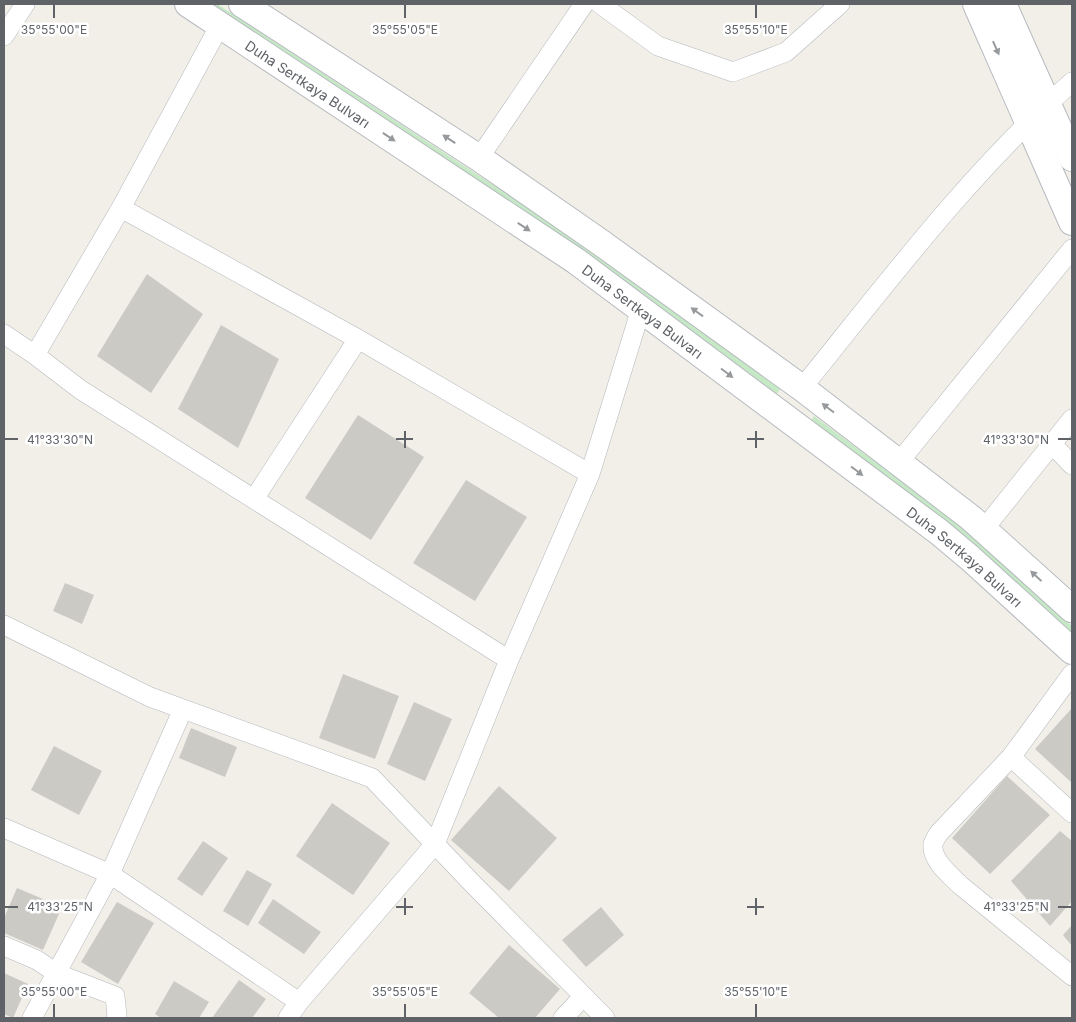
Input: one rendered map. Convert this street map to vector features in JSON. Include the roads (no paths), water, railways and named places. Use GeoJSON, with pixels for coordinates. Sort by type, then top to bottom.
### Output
{"type":"FeatureCollection","features":[{"type":"Feature","properties":{"kind":"main road","name":"Duha Sertkaya Bulvarı"},"geometry":{"type":"LineString","coordinates":[[188,4],[576,261],[939,532],[1072,651]]}},
{"type":"Feature","properties":{"kind":"main road","name":"Duha Sertkaya Bulvarı"},"geometry":{"type":"LineString","coordinates":[[242,4],[479,158],[608,248],[802,388],[984,529],[1072,609]]}},
{"type":"Feature","properties":{"kind":"main road"},"geometry":{"type":"LineString","coordinates":[[976,4],[1072,222]]}},
{"type":"Feature","properties":{"kind":"main road"},"geometry":{"type":"LineString","coordinates":[[1004,4],[1072,158]]}},
{"type":"Feature","properties":{"kind":"main road"},"geometry":{"type":"LineString","coordinates":[[785,417],[802,388]]}},
{"type":"Feature","properties":{"kind":"street"},"geometry":{"type":"LineString","coordinates":[[4,36],[25,4]]}},
{"type":"Feature","properties":{"kind":"street"},"geometry":{"type":"LineString","coordinates":[[479,158],[584,4]]}},
{"type":"Feature","properties":{"kind":"street"},"geometry":{"type":"LineString","coordinates":[[600,4],[658,46],[733,72],[786,52],[840,4]]}},
{"type":"Feature","properties":{"kind":"street"},"geometry":{"type":"LineString","coordinates":[[35,355],[121,208],[220,25]]}},
{"type":"Feature","properties":{"kind":"street"},"geometry":{"type":"LineString","coordinates":[[802,388],[939,218],[1029,123],[1072,82]]}},
{"type":"Feature","properties":{"kind":"street"},"geometry":{"type":"LineString","coordinates":[[121,208],[358,339],[590,474]]}},
{"type":"Feature","properties":{"kind":"street"},"geometry":{"type":"LineString","coordinates":[[899,462],[1072,249]]}},
{"type":"Feature","properties":{"kind":"street"},"geometry":{"type":"LineString","coordinates":[[288,1018],[299,1002],[434,844],[509,660],[590,474],[641,309]]}},
{"type":"Feature","properties":{"kind":"street"},"geometry":{"type":"LineString","coordinates":[[4,334],[81,390],[509,660]]}},
{"type":"Feature","properties":{"kind":"street"},"geometry":{"type":"LineString","coordinates":[[254,499],[358,339]]}},
{"type":"Feature","properties":{"kind":"street"},"geometry":{"type":"LineString","coordinates":[[984,529],[1072,420]]}},
{"type":"Feature","properties":{"kind":"street"},"geometry":{"type":"LineString","coordinates":[[1052,444],[1072,465]]}},
{"type":"Feature","properties":{"kind":"street"},"geometry":{"type":"LineString","coordinates":[[4,625],[150,697],[372,778],[604,1018]]}},
{"type":"Feature","properties":{"kind":"street"},"geometry":{"type":"LineString","coordinates":[[1072,674],[1011,757],[939,833],[933,845],[935,856],[960,885],[1072,976]]}},
{"type":"Feature","properties":{"kind":"street"},"geometry":{"type":"LineString","coordinates":[[32,1018],[110,874],[183,709]]}},
{"type":"Feature","properties":{"kind":"street"},"geometry":{"type":"LineString","coordinates":[[1011,757],[1072,814]]}},
{"type":"Feature","properties":{"kind":"street"},"geometry":{"type":"LineString","coordinates":[[4,828],[110,874],[299,1002]]}},
{"type":"Feature","properties":{"kind":"street"},"geometry":{"type":"LineString","coordinates":[[4,946],[37,960],[56,973],[115,996],[118,1016],[116,1018]]}},
{"type":"Feature","properties":{"kind":"street"},"geometry":{"type":"LineString","coordinates":[[563,1018],[583,997]]}}]}
